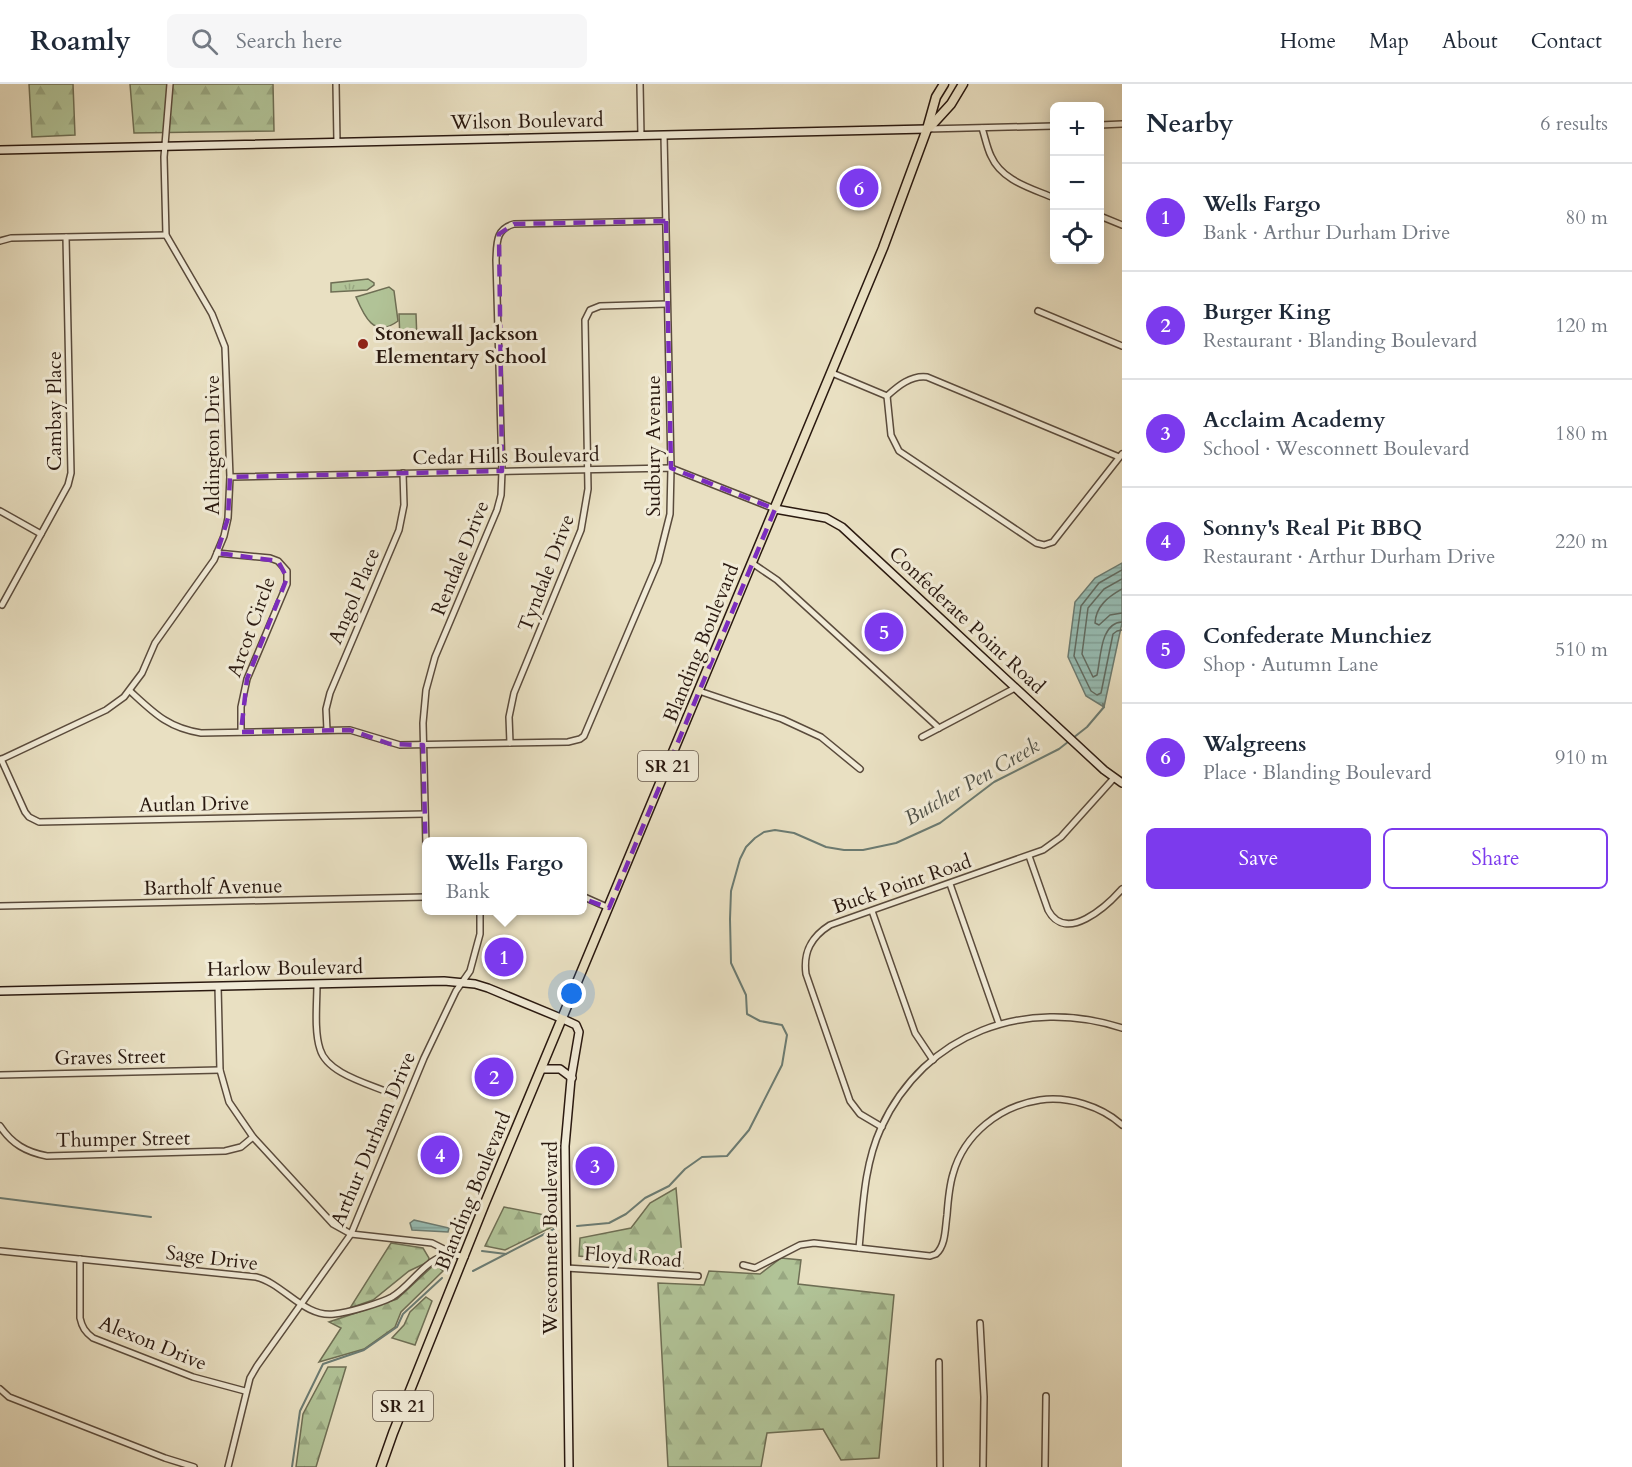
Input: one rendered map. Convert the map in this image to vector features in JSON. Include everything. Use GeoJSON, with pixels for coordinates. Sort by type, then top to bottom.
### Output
{"type":"FeatureCollection","features":[{"type":"Feature","properties":{"kind":"main road","name":"Blanding Boulevard"},"geometry":{"type":"LineString","coordinates":[[381,1467],[424,1354],[884,248],[936,98],[944,84]]}},
{"type":"Feature","properties":{"kind":"main road","name":"Blanding Boulevard"},"geometry":{"type":"LineString","coordinates":[[927,129],[951,104],[963,84]]}},
{"type":"Feature","properties":{"kind":"street","name":"Aldington Drive"},"geometry":{"type":"LineString","coordinates":[[1,760],[106,710],[130,691],[142,673],[155,643],[217,553],[228,518],[230,477],[225,347],[215,320],[166,235],[164,157],[170,84]]}},
{"type":"Feature","properties":{"kind":"street"},"geometry":{"type":"LineString","coordinates":[[336,84],[337,142]]}},
{"type":"Feature","properties":{"kind":"street"},"geometry":{"type":"LineString","coordinates":[[640,84],[641,136]]}},
{"type":"Feature","properties":{"kind":"street"},"geometry":{"type":"LineString","coordinates":[[1104,125],[1122,124]]}},
{"type":"Feature","properties":{"kind":"street","name":"Wilson Boulevard"},"geometry":{"type":"LineString","coordinates":[[0,150],[1050,126]]}},
{"type":"Feature","properties":{"kind":"street"},"geometry":{"type":"LineString","coordinates":[[982,128],[990,155],[1003,172],[1018,183],[1050,196]]}},
{"type":"Feature","properties":{"kind":"street","name":"Sudbury Avenue"},"geometry":{"type":"LineString","coordinates":[[510,743],[568,742],[580,739],[587,732],[658,562],[670,514],[671,468],[664,135]]}},
{"type":"Feature","properties":{"kind":"street"},"geometry":{"type":"LineString","coordinates":[[1104,218],[1122,225]]}},
{"type":"Feature","properties":{"kind":"street","name":"Rendale Drive"},"geometry":{"type":"LineString","coordinates":[[426,837],[423,745],[424,707],[430,672],[497,510],[501,495],[496,260],[499,234],[502,229],[514,224],[666,221]]}},
{"type":"Feature","properties":{"kind":"street"},"geometry":{"type":"LineString","coordinates":[[0,241],[11,238],[166,235]]}},
{"type":"Feature","properties":{"kind":"street","name":"Cambay Place"},"geometry":{"type":"LineString","coordinates":[[2,605],[68,485],[71,473],[66,237]]}},
{"type":"Feature","properties":{"kind":"street","name":"Tyndale Drive"},"geometry":{"type":"LineString","coordinates":[[510,743],[509,717],[514,693],[582,530],[587,502],[588,469],[585,320],[587,314],[590,310],[600,306],[667,304]]}},
{"type":"Feature","properties":{"kind":"street"},"geometry":{"type":"LineString","coordinates":[[1038,311],[1122,346]]}},
{"type":"Feature","properties":{"kind":"street"},"geometry":{"type":"LineString","coordinates":[[832,373],[887,396]]}},
{"type":"Feature","properties":{"kind":"street"},"geometry":{"type":"LineString","coordinates":[[927,377],[1121,456],[1053,542],[1044,545],[1036,543],[899,451],[891,435],[887,396],[910,379],[927,377]]}},
{"type":"Feature","properties":{"kind":"street","name":"Cedar Hills Boulevard"},"geometry":{"type":"LineString","coordinates":[[230,477],[671,468],[775,509]]}},
{"type":"Feature","properties":{"kind":"street","name":"Angol Place"},"geometry":{"type":"LineString","coordinates":[[327,730],[330,693],[399,530],[404,505],[403,473]]}},
{"type":"Feature","properties":{"kind":"street","name":"Confederate Point Road"},"geometry":{"type":"LineString","coordinates":[[775,509],[826,518],[842,527],[1089,756],[1122,783]]}},
{"type":"Feature","properties":{"kind":"street"},"geometry":{"type":"LineString","coordinates":[[0,511],[41,534]]}},
{"type":"Feature","properties":{"kind":"street","name":"Arcot Circle"},"geometry":{"type":"LineString","coordinates":[[217,553],[270,558],[278,561],[287,571],[286,584],[245,686],[241,707],[241,732]]}},
{"type":"Feature","properties":{"kind":"street"},"geometry":{"type":"LineString","coordinates":[[752,564],[777,580],[939,728]]}},
{"type":"Feature","properties":{"kind":"street"},"geometry":{"type":"LineString","coordinates":[[922,737],[1015,688]]}},
{"type":"Feature","properties":{"kind":"street"},"geometry":{"type":"LineString","coordinates":[[130,691],[158,716],[175,727],[201,733],[350,729],[366,733],[390,744],[510,743]]}},
{"type":"Feature","properties":{"kind":"street"},"geometry":{"type":"LineString","coordinates":[[699,691],[782,718],[821,737],[860,769]]}},
{"type":"Feature","properties":{"kind":"street","name":"Autlan Drive"},"geometry":{"type":"LineString","coordinates":[[1,760],[29,817],[39,822],[425,814]]}},
{"type":"Feature","properties":{"kind":"street","name":"Buck Point Road"},"geometry":{"type":"LineString","coordinates":[[882,1127],[866,1120],[850,1101],[806,974],[808,946],[830,925],[1029,856],[1053,844],[1114,778]]}},
{"type":"Feature","properties":{"kind":"street"},"geometry":{"type":"LineString","coordinates":[[1029,856],[1048,910],[1057,921],[1074,922],[1087,919],[1107,906],[1122,889]]}},
{"type":"Feature","properties":{"kind":"street"},"geometry":{"type":"LineString","coordinates":[[950,884],[999,1024]]}},
{"type":"Feature","properties":{"kind":"street","name":"Bartholf Avenue"},"geometry":{"type":"LineString","coordinates":[[0,906],[422,897]]}},
{"type":"Feature","properties":{"kind":"street"},"geometry":{"type":"LineString","coordinates":[[587,898],[609,908]]}},
{"type":"Feature","properties":{"kind":"street"},"geometry":{"type":"LineString","coordinates":[[872,911],[911,1023],[920,1043],[933,1060]]}},
{"type":"Feature","properties":{"kind":"street","name":"Arthur Durham Drive"},"geometry":{"type":"LineString","coordinates":[[228,1467],[245,1391],[256,1366],[351,1234],[424,1058],[462,982],[470,971],[478,945],[480,915]]}},
{"type":"Feature","properties":{"kind":"street","name":"Harlow Boulevard"},"geometry":{"type":"LineString","coordinates":[[0,991],[462,982],[488,988],[563,1019]]}},
{"type":"Feature","properties":{"kind":"street"},"geometry":{"type":"LineString","coordinates":[[317,984],[318,1040],[324,1058],[335,1070],[392,1094]]}},
{"type":"Feature","properties":{"kind":"street"},"geometry":{"type":"LineString","coordinates":[[218,986],[220,1070],[229,1102],[253,1137],[333,1224],[351,1234],[432,1243],[465,1257]]}},
{"type":"Feature","properties":{"kind":"street"},"geometry":{"type":"LineString","coordinates":[[859,1248],[867,1173],[882,1127],[912,1079],[933,1060],[967,1037],[1016,1020],[1051,1016],[1085,1018],[1122,1028]]}},
{"type":"Feature","properties":{"kind":"street","name":"Wesconnett Boulevard"},"geometry":{"type":"LineString","coordinates":[[563,1019],[576,1025],[579,1032],[565,1146],[569,1467]]}},
{"type":"Feature","properties":{"kind":"street"},"geometry":{"type":"LineString","coordinates":[[542,1069],[560,1069],[572,1078]]}},
{"type":"Feature","properties":{"kind":"street","name":"Graves Street"},"geometry":{"type":"LineString","coordinates":[[0,1075],[220,1070]]}},
{"type":"Feature","properties":{"kind":"street"},"geometry":{"type":"LineString","coordinates":[[743,1265],[754,1268],[800,1245],[814,1243],[930,1256],[936,1254],[941,1250],[950,1187],[959,1158],[978,1132],[1003,1112],[1030,1102],[1074,1101],[1103,1112],[1122,1125]]}},
{"type":"Feature","properties":{"kind":"street","name":"Thumper Street"},"geometry":{"type":"LineString","coordinates":[[0,1126],[12,1141],[22,1148],[47,1156],[225,1151],[241,1147],[253,1137]]}},
{"type":"Feature","properties":{"kind":"street","name":"Sage Drive"},"geometry":{"type":"LineString","coordinates":[[0,1251],[256,1277],[271,1282],[320,1313],[334,1314],[383,1301],[400,1291],[437,1259],[452,1253]]}},
{"type":"Feature","properties":{"kind":"street","name":"Alexon Drive"},"geometry":{"type":"LineString","coordinates":[[80,1259],[80,1318],[87,1334],[193,1377],[245,1391]]}},
{"type":"Feature","properties":{"kind":"street","name":"Floyd Road"},"geometry":{"type":"LineString","coordinates":[[566,1268],[698,1276]]}},
{"type":"Feature","properties":{"kind":"street"},"geometry":{"type":"LineString","coordinates":[[980,1323],[984,1388],[983,1467]]}},
{"type":"Feature","properties":{"kind":"street"},"geometry":{"type":"LineString","coordinates":[[939,1362],[940,1467]]}},
{"type":"Feature","properties":{"kind":"street"},"geometry":{"type":"LineString","coordinates":[[0,1389],[9,1398],[194,1467]]}},
{"type":"Feature","properties":{"kind":"street"},"geometry":{"type":"LineString","coordinates":[[1046,1395],[1046,1467]]}},
{"type":"Feature","properties":{"kind":"highlighted area"},"geometry":{"type":"Polygon","coordinates":[[[666,221],[671,468],[775,509],[609,908],[556,889],[427,897],[423,745],[390,744],[350,730],[241,732],[247,679],[287,578],[278,561],[217,553],[228,518],[230,477],[502,471],[499,234],[514,224],[666,221]]]}},
{"type":"Feature","properties":{"kind":"green space"},"geometry":{"type":"Polygon","coordinates":[[[29,84],[73,84],[75,135],[32,137],[29,84]]]}},
{"type":"Feature","properties":{"kind":"green space"},"geometry":{"type":"Polygon","coordinates":[[[130,84],[273,84],[274,131],[134,133],[130,84]]]}},
{"type":"Feature","properties":{"kind":"green space"},"geometry":{"type":"Polygon","coordinates":[[[368,279],[374,285],[367,290],[331,292],[331,283],[368,279]]]}},
{"type":"Feature","properties":{"kind":"green space"},"geometry":{"type":"Polygon","coordinates":[[[389,287],[394,291],[398,321],[382,328],[366,318],[356,297],[389,287]]]}},
{"type":"Feature","properties":{"kind":"green space"},"geometry":{"type":"Polygon","coordinates":[[[399,314],[416,314],[417,340],[400,340],[399,314]]]}},
{"type":"Feature","properties":{"kind":"green space"},"geometry":{"type":"Polygon","coordinates":[[[676,1188],[683,1268],[579,1256],[580,1238],[631,1228],[650,1203],[676,1188]]]}},
{"type":"Feature","properties":{"kind":"green space"},"geometry":{"type":"Polygon","coordinates":[[[504,1207],[555,1217],[554,1226],[505,1250],[485,1246],[504,1207]]]}},
{"type":"Feature","properties":{"kind":"green space"},"geometry":{"type":"Polygon","coordinates":[[[391,1243],[423,1248],[429,1258],[428,1262],[409,1271],[373,1300],[350,1308],[391,1243]]]}},
{"type":"Feature","properties":{"kind":"green space"},"geometry":{"type":"Polygon","coordinates":[[[781,1258],[801,1260],[798,1284],[894,1295],[879,1458],[841,1460],[823,1429],[767,1433],[761,1467],[668,1467],[658,1283],[704,1285],[709,1271],[760,1274],[781,1258]]]}},
{"type":"Feature","properties":{"kind":"green space"},"geometry":{"type":"Polygon","coordinates":[[[435,1264],[443,1271],[401,1312],[395,1327],[364,1349],[319,1362],[341,1328],[329,1322],[397,1299],[435,1264]]]}},
{"type":"Feature","properties":{"kind":"green space"},"geometry":{"type":"Polygon","coordinates":[[[426,1297],[432,1301],[415,1345],[392,1338],[404,1325],[410,1312],[426,1297]]]}},
{"type":"Feature","properties":{"kind":"green space"},"geometry":{"type":"Polygon","coordinates":[[[328,1367],[346,1367],[316,1467],[296,1467],[303,1414],[328,1367]]]}},
{"type":"Feature","properties":{"kind":"water"},"geometry":{"type":"Polygon","coordinates":[[[1122,563],[1122,623],[1104,707],[1086,696],[1068,657],[1075,602],[1095,578],[1122,563]]]}},
{"type":"Feature","properties":{"kind":"water"},"geometry":{"type":"Polygon","coordinates":[[[414,1220],[449,1228],[448,1232],[412,1230],[410,1223],[414,1220]]]}},
{"type":"Feature","properties":{"kind":"waterway","name":"Butcher Pen Creek"},"geometry":{"type":"LineString","coordinates":[[577,1226],[609,1223],[626,1214],[645,1198],[669,1186],[685,1169],[702,1157],[727,1156],[749,1130],[782,1065],[787,1035],[782,1025],[760,1021],[747,1014],[746,995],[731,963],[731,891],[740,859],[746,847],[755,838],[764,832],[775,830],[794,833],[826,847],[844,850],[863,850],[896,843],[940,823],[994,782],[1059,749],[1087,727],[1104,707],[1103,704]]}},
{"type":"Feature","properties":{"kind":"waterway"},"geometry":{"type":"LineString","coordinates":[[0,1198],[151,1217]]}},
{"type":"Feature","properties":{"kind":"waterway"},"geometry":{"type":"LineString","coordinates":[[473,1271],[554,1229]]}},
{"type":"Feature","properties":{"kind":"waterway"},"geometry":{"type":"LineString","coordinates":[[482,1251],[506,1254]]}},
{"type":"Feature","properties":{"kind":"waterway"},"geometry":{"type":"LineString","coordinates":[[292,1467],[300,1411],[323,1364],[364,1350],[397,1327],[403,1314],[442,1278]]}},
{"type":"Feature","properties":{"kind":"place","name":"Walgreens"},"geometry":{"type":"Point","coordinates":[859,188]}},
{"type":"Feature","properties":{"kind":"place","name":"Stonewall Jackson Elementary School"},"geometry":{"type":"Point","coordinates":[363,344]}},
{"type":"Feature","properties":{"kind":"place","name":"Confederate Munchiez"},"geometry":{"type":"Point","coordinates":[884,632]}},
{"type":"Feature","properties":{"kind":"place","name":"Wells Fargo"},"geometry":{"type":"Point","coordinates":[504,957]}},
{"type":"Feature","properties":{"kind":"place","name":"Burger King"},"geometry":{"type":"Point","coordinates":[494,1077]}},
{"type":"Feature","properties":{"kind":"place","name":"Sonny's Real Pit BBQ"},"geometry":{"type":"Point","coordinates":[440,1155]}},
{"type":"Feature","properties":{"kind":"place","name":"Acclaim Academy"},"geometry":{"type":"Point","coordinates":[595,1166]}}]}
